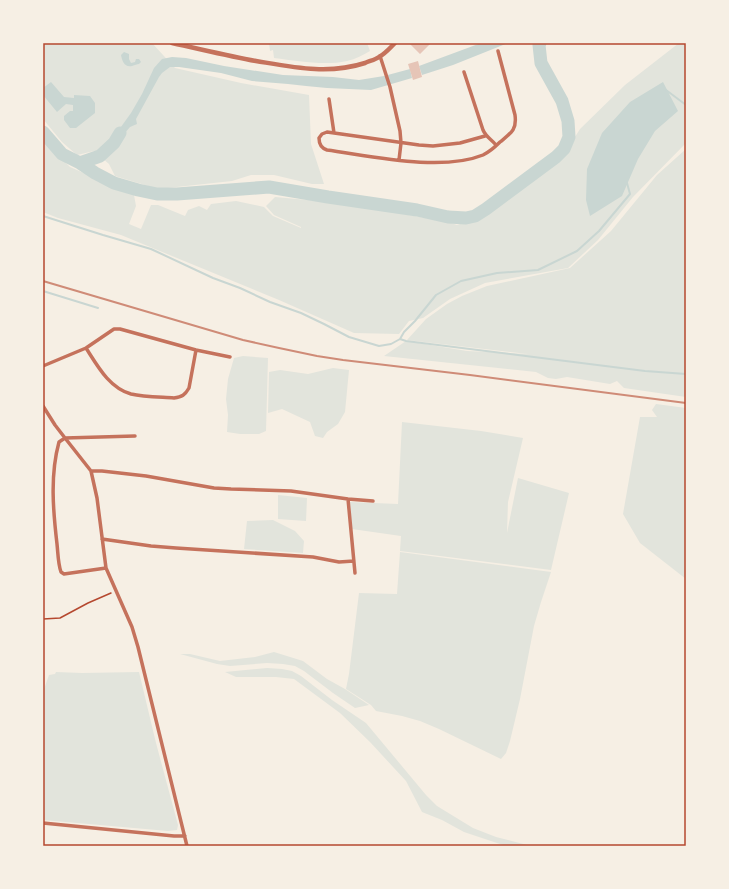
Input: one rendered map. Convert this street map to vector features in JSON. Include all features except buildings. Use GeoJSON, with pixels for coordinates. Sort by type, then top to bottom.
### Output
{"type":"FeatureCollection","features":[{"type":"Feature","properties":{"kind":"street"},"geometry":{"type":"LineString","coordinates":[[172,43],[250,60],[313,69],[341,69],[369,62],[380,56],[395,43]]}},
{"type":"Feature","properties":{"kind":"street"},"geometry":{"type":"LineString","coordinates":[[486,136],[460,143],[434,146],[401,143],[327,132],[322,134],[319,138],[319,142],[323,149],[327,150],[399,160],[434,162],[464,160],[483,155],[510,134],[516,123],[498,51]]}},
{"type":"Feature","properties":{"kind":"street"},"geometry":{"type":"LineString","coordinates":[[380,56],[394,102],[401,143],[399,160]]}},
{"type":"Feature","properties":{"kind":"street"},"geometry":{"type":"LineString","coordinates":[[464,72],[486,136],[496,145]]}},
{"type":"Feature","properties":{"kind":"street"},"geometry":{"type":"LineString","coordinates":[[329,99],[334,132]]}},
{"type":"Feature","properties":{"kind":"street"},"geometry":{"type":"LineString","coordinates":[[43,366],[86,348],[114,330],[120,329],[196,350],[230,357]]}},
{"type":"Feature","properties":{"kind":"street"},"geometry":{"type":"LineString","coordinates":[[86,348],[102,372],[119,389],[130,394],[174,398],[181,397],[186,394],[189,388],[196,350]]}},
{"type":"Feature","properties":{"kind":"street"},"geometry":{"type":"LineString","coordinates":[[43,406],[55,425],[91,471],[97,498],[106,568],[132,627],[138,647],[187,846]]}},
{"type":"Feature","properties":{"kind":"street"},"geometry":{"type":"LineString","coordinates":[[106,568],[64,574],[61,572],[54,502],[56,455],[60,442],[65,438],[135,436]]}},
{"type":"Feature","properties":{"kind":"street"},"geometry":{"type":"LineString","coordinates":[[91,471],[146,476],[214,488],[291,491],[373,501]]}},
{"type":"Feature","properties":{"kind":"street"},"geometry":{"type":"LineString","coordinates":[[348,499],[355,573]]}},
{"type":"Feature","properties":{"kind":"street"},"geometry":{"type":"LineString","coordinates":[[102,539],[176,548],[313,557],[339,562],[354,561]]}},
{"type":"Feature","properties":{"kind":"street"},"geometry":{"type":"LineString","coordinates":[[43,823],[185,836]]}},
{"type":"Feature","properties":{"kind":"path"},"geometry":{"type":"LineString","coordinates":[[43,619],[60,618],[88,603],[116,591]]}},
{"type":"Feature","properties":{"kind":"shaded area"},"geometry":{"type":"Polygon","coordinates":[[[43,43],[152,43],[175,68],[241,83],[309,95],[311,144],[324,184],[312,184],[274,175],[251,175],[232,181],[158,189],[115,176],[109,164],[94,151],[77,155],[62,142],[43,119],[43,43]]]}},
{"type":"Feature","properties":{"kind":"shaded area"},"geometry":{"type":"Polygon","coordinates":[[[269,43],[367,43],[370,51],[347,61],[329,63],[311,62],[274,58],[273,50],[270,51],[269,43]]]}},
{"type":"Feature","properties":{"kind":"shaded area"},"geometry":{"type":"Polygon","coordinates":[[[481,43],[508,43],[453,65],[422,75],[419,66],[481,43]]]}},
{"type":"Feature","properties":{"kind":"shaded area"},"geometry":{"type":"Polygon","coordinates":[[[679,43],[686,43],[686,143],[633,197],[598,240],[568,268],[485,283],[450,299],[423,318],[409,321],[399,334],[354,333],[279,300],[121,235],[58,218],[43,212],[43,140],[70,167],[134,195],[136,206],[129,224],[141,229],[151,205],[158,205],[185,216],[188,210],[199,206],[207,210],[211,204],[236,201],[264,207],[273,216],[301,228],[274,215],[266,206],[275,197],[341,203],[448,222],[457,225],[475,219],[533,179],[566,151],[580,129],[625,85],[679,43]]]}},
{"type":"Feature","properties":{"kind":"shaded area"},"geometry":{"type":"Polygon","coordinates":[[[124,52],[129,54],[131,63],[135,62],[136,59],[139,59],[141,62],[132,66],[127,66],[123,62],[121,55],[124,52]]]}},
{"type":"Feature","properties":{"kind":"shaded area"},"geometry":{"type":"Polygon","coordinates":[[[172,57],[186,58],[224,66],[283,75],[333,77],[359,80],[384,76],[410,69],[412,78],[371,90],[327,88],[252,81],[221,73],[170,67],[159,77],[136,119],[137,124],[130,127],[112,148],[108,145],[131,113],[154,68],[162,59],[172,57]]]}},
{"type":"Feature","properties":{"kind":"shaded area"},"geometry":{"type":"Polygon","coordinates":[[[51,82],[64,97],[74,98],[74,95],[90,96],[95,103],[95,113],[76,128],[70,128],[64,120],[64,116],[70,111],[73,111],[73,105],[66,104],[57,112],[43,95],[43,88],[51,82]]]}},
{"type":"Feature","properties":{"kind":"shaded area"},"geometry":{"type":"Polygon","coordinates":[[[663,82],[678,111],[655,131],[638,159],[622,196],[590,216],[586,200],[587,169],[602,133],[630,102],[663,82]]]}},
{"type":"Feature","properties":{"kind":"shaded area"},"geometry":{"type":"Polygon","coordinates":[[[686,149],[686,397],[624,388],[617,381],[610,384],[567,377],[556,379],[548,378],[536,372],[384,356],[406,341],[467,351],[528,354],[407,340],[426,319],[447,304],[462,296],[487,286],[570,268],[611,231],[657,175],[686,149]]]}},
{"type":"Feature","properties":{"kind":"shaded area"},"geometry":{"type":"Polygon","coordinates":[[[243,356],[268,358],[266,431],[259,434],[227,432],[228,415],[226,399],[228,379],[234,358],[243,356]]]}},
{"type":"Feature","properties":{"kind":"shaded area"},"geometry":{"type":"Polygon","coordinates":[[[333,368],[349,370],[345,412],[338,424],[327,432],[323,438],[315,436],[310,422],[282,409],[268,413],[269,372],[280,370],[308,374],[333,368]]]}},
{"type":"Feature","properties":{"kind":"shaded area"},"geometry":{"type":"Polygon","coordinates":[[[656,404],[686,408],[686,579],[640,543],[623,514],[640,417],[657,417],[652,410],[656,404]]]}},
{"type":"Feature","properties":{"kind":"shaded area"},"geometry":{"type":"Polygon","coordinates":[[[402,422],[481,431],[523,438],[508,502],[507,533],[518,478],[569,493],[551,570],[400,551],[401,536],[352,529],[350,502],[398,504],[402,422]]]}},
{"type":"Feature","properties":{"kind":"shaded area"},"geometry":{"type":"Polygon","coordinates":[[[278,495],[307,498],[306,521],[278,519],[278,495]]]}},
{"type":"Feature","properties":{"kind":"shaded area"},"geometry":{"type":"Polygon","coordinates":[[[273,520],[295,531],[304,541],[303,553],[244,549],[247,521],[273,520]]]}},
{"type":"Feature","properties":{"kind":"shaded area"},"geometry":{"type":"Polygon","coordinates":[[[400,552],[551,572],[534,626],[520,699],[510,741],[506,753],[501,759],[420,721],[376,711],[371,705],[346,689],[359,593],[397,594],[400,552]]]}},
{"type":"Feature","properties":{"kind":"shaded area"},"geometry":{"type":"Polygon","coordinates":[[[274,652],[303,661],[327,679],[369,705],[355,708],[295,666],[267,663],[230,666],[180,654],[190,654],[220,661],[255,657],[274,652]]]}},
{"type":"Feature","properties":{"kind":"shaded area"},"geometry":{"type":"Polygon","coordinates":[[[267,668],[292,671],[301,676],[332,700],[366,723],[426,795],[437,806],[473,828],[496,837],[531,846],[506,846],[464,832],[442,820],[422,812],[406,781],[370,742],[340,713],[294,679],[276,677],[236,677],[225,672],[267,668]]]}},
{"type":"Feature","properties":{"kind":"shaded area"},"geometry":{"type":"Polygon","coordinates":[[[56,672],[139,672],[178,825],[177,830],[168,831],[43,820],[43,692],[49,675],[55,674],[56,672]]]}},
{"type":"Feature","properties":{"kind":"waterway"},"geometry":{"type":"LineString","coordinates":[[80,163],[114,183],[157,194],[177,194],[269,187],[417,210],[448,217],[466,218],[475,216],[556,157],[564,149],[569,137],[568,121],[562,101],[541,63],[540,43]]}},
{"type":"Feature","properties":{"kind":"waterway"},"geometry":{"type":"LineString","coordinates":[[666,90],[686,105]]}},
{"type":"Feature","properties":{"kind":"waterway"},"geometry":{"type":"LineString","coordinates":[[43,132],[62,154],[80,163],[100,156],[114,143],[120,133]]}},
{"type":"Feature","properties":{"kind":"waterway"},"geometry":{"type":"LineString","coordinates":[[43,216],[151,249],[213,278],[240,288],[270,302],[301,313],[349,337],[379,346],[391,344],[400,339],[404,332],[436,295],[461,281],[497,273],[538,270],[577,251],[599,231],[630,194],[627,183]]}},
{"type":"Feature","properties":{"kind":"waterway"},"geometry":{"type":"LineString","coordinates":[[43,291],[98,308]]}},
{"type":"Feature","properties":{"kind":"waterway"},"geometry":{"type":"LineString","coordinates":[[400,339],[406,341],[645,371],[686,374]]}},
{"type":"Feature","properties":{"kind":"railway"},"geometry":{"type":"LineString","coordinates":[[43,281],[243,340],[317,356],[686,403]]}}]}
